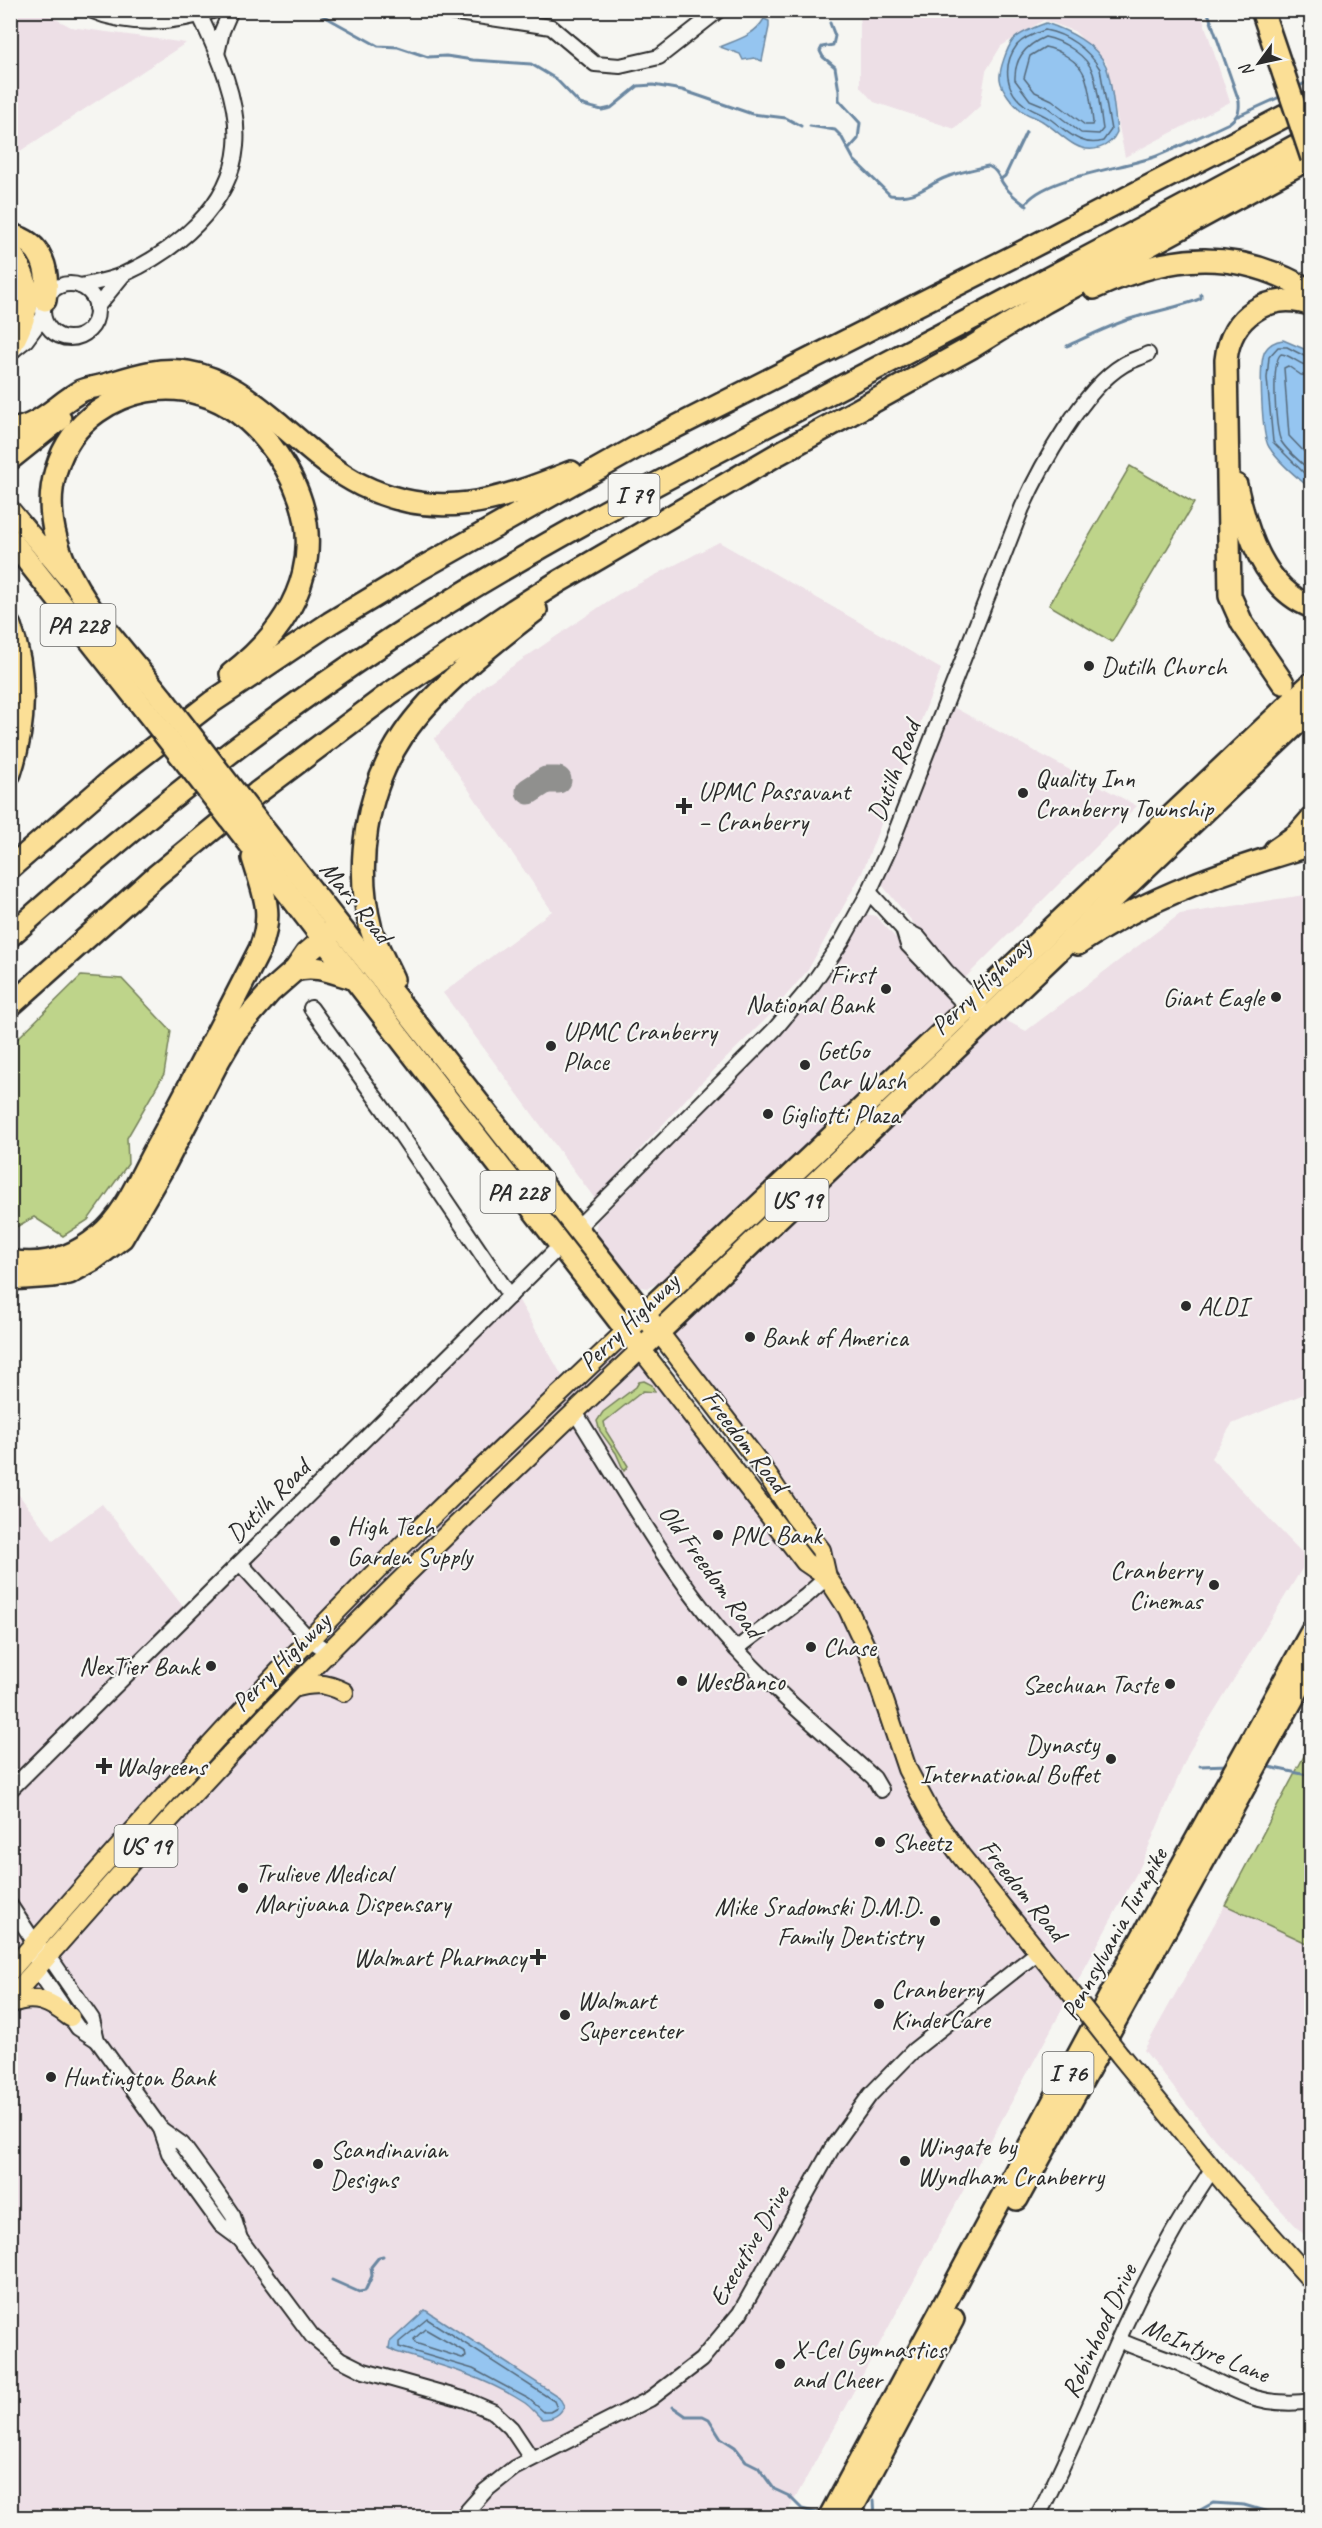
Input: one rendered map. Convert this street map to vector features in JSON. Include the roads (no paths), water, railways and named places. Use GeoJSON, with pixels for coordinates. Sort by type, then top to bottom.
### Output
{"type":"FeatureCollection","features":[{"type":"Feature","properties":{"kind":"highway"},"geometry":{"type":"LineString","coordinates":[[1262,10],[1311,124]]}},
{"type":"Feature","properties":{"kind":"highway"},"geometry":{"type":"LineString","coordinates":[[10,1008],[157,875],[308,753],[465,643],[558,582],[768,459],[972,346],[1046,302],[1311,157],[1274,10]]}},
{"type":"Feature","properties":{"kind":"highway","name":"I 79"},"geometry":{"type":"LineString","coordinates":[[10,868],[114,778],[212,702],[330,623],[460,546],[644,442],[1020,253],[1311,102]]}},
{"type":"Feature","properties":{"kind":"highway","name":"I 79"},"geometry":{"type":"LineString","coordinates":[[10,936],[148,816],[250,737],[393,638],[495,573],[625,500],[1055,275],[1311,137]]}},
{"type":"Feature","properties":{"kind":"highway"},"geometry":{"type":"LineString","coordinates":[[10,235],[26,240],[43,261],[48,283],[44,309]]}},
{"type":"Feature","properties":{"kind":"highway"},"geometry":{"type":"LineString","coordinates":[[10,252],[24,275],[28,310],[16,347]]}},
{"type":"Feature","properties":{"kind":"highway"},"geometry":{"type":"LineString","coordinates":[[972,346],[1098,286],[1171,262],[1195,259],[1236,261],[1272,272],[1311,292]]}},
{"type":"Feature","properties":{"kind":"highway"},"geometry":{"type":"LineString","coordinates":[[1283,683],[1242,623],[1230,596],[1226,360],[1229,342],[1237,327],[1249,314],[1274,302],[1290,300],[1311,304]]}},
{"type":"Feature","properties":{"kind":"highway"},"geometry":{"type":"LineString","coordinates":[[10,430],[35,423],[82,391],[127,377],[163,371],[185,371],[216,380],[254,403],[338,471],[360,484],[385,495],[442,506],[472,504],[498,498],[644,442]]}},
{"type":"Feature","properties":{"kind":"highway"},"geometry":{"type":"LineString","coordinates":[[10,459],[37,439],[75,405],[109,384]]}},
{"type":"Feature","properties":{"kind":"highway"},"geometry":{"type":"LineString","coordinates":[[84,598],[60,552],[52,526],[51,505],[58,465],[69,442],[81,425],[95,413],[124,397],[149,390],[176,389],[215,399],[238,413],[261,434],[293,481],[304,512],[307,543],[302,581],[296,597],[287,616],[269,641],[178,716],[114,778]]}},
{"type":"Feature","properties":{"kind":"highway"},"geometry":{"type":"LineString","coordinates":[[1227,427],[1239,500],[1255,544],[1279,586],[1311,607]]}},
{"type":"Feature","properties":{"kind":"highway","name":"Mars Road"},"geometry":{"type":"LineString","coordinates":[[10,539],[154,705]]}},
{"type":"Feature","properties":{"kind":"highway"},"geometry":{"type":"LineString","coordinates":[[406,1008],[372,931],[364,895],[366,832],[378,784],[402,736],[450,683],[528,616],[615,550]]}},
{"type":"Feature","properties":{"kind":"highway","name":"Mars Road"},"geometry":{"type":"LineString","coordinates":[[84,598],[154,705],[247,830],[322,939],[626,1331]]}},
{"type":"Feature","properties":{"kind":"highway"},"geometry":{"type":"LineString","coordinates":[[10,626],[16,642],[21,670],[23,710],[17,754],[10,773]]}},
{"type":"Feature","properties":{"kind":"highway","name":"Perry Highway"},"geometry":{"type":"LineString","coordinates":[[641,1350],[1311,683]]}},
{"type":"Feature","properties":{"kind":"highway","name":"Perry Highway"},"geometry":{"type":"LineString","coordinates":[[626,1331],[980,1011],[1029,978],[1311,709]]}},
{"type":"Feature","properties":{"kind":"highway"},"geometry":{"type":"LineString","coordinates":[[1245,866],[1290,840],[1311,818]]}},
{"type":"Feature","properties":{"kind":"highway"},"geometry":{"type":"LineString","coordinates":[[10,1260],[39,1264],[72,1254],[100,1235],[120,1214],[199,1070],[260,949],[267,928],[267,905],[247,830]]}},
{"type":"Feature","properties":{"kind":"highway","name":"Mars Road"},"geometry":{"type":"LineString","coordinates":[[247,830],[339,927],[406,1008],[658,1331]]}},
{"type":"Feature","properties":{"kind":"highway"},"geometry":{"type":"LineString","coordinates":[[1029,978],[1127,914],[1164,896],[1311,845]]}},
{"type":"Feature","properties":{"kind":"highway"},"geometry":{"type":"LineString","coordinates":[[10,1279],[69,1273],[93,1260],[122,1238],[148,1196],[236,1031],[270,992],[295,970],[306,954],[339,927]]}},
{"type":"Feature","properties":{"kind":"highway"},"geometry":{"type":"LineString","coordinates":[[295,970],[305,967],[322,968],[352,978]]}},
{"type":"Feature","properties":{"kind":"highway","name":"Freedom Road"},"geometry":{"type":"LineString","coordinates":[[626,1331],[641,1350]]}},
{"type":"Feature","properties":{"kind":"highway","name":"Pennsylvania Turnpike"},"geometry":{"type":"LineString","coordinates":[[829,2517],[1123,1972],[1311,1631]]}},
{"type":"Feature","properties":{"kind":"highway","name":"Pennsylvania Turnpike"},"geometry":{"type":"LineString","coordinates":[[847,2517],[1004,2223],[1311,1664]]}},
{"type":"Feature","properties":{"kind":"main road","name":"Mars Road"},"geometry":{"type":"LineString","coordinates":[[10,509],[84,598]]}},
{"type":"Feature","properties":{"kind":"main road","name":"Perry Highway"},"geometry":{"type":"LineString","coordinates":[[10,1971],[179,1779],[309,1639],[427,1521],[626,1331]]}},
{"type":"Feature","properties":{"kind":"main road","name":"Freedom Road"},"geometry":{"type":"LineString","coordinates":[[658,1331],[760,1464],[795,1517],[821,1550],[827,1577],[848,1609],[861,1636],[902,1756],[922,1799],[952,1844],[1120,2055],[1213,2168],[1311,2281]]}},
{"type":"Feature","properties":{"kind":"main road","name":"Freedom Road"},"geometry":{"type":"LineString","coordinates":[[641,1350],[805,1563],[827,1577]]}},
{"type":"Feature","properties":{"kind":"main road","name":"Perry Highway"},"geometry":{"type":"LineString","coordinates":[[10,1999],[194,1793],[293,1688],[641,1350]]}},
{"type":"Feature","properties":{"kind":"main road"},"geometry":{"type":"LineString","coordinates":[[293,1688],[318,1683],[333,1686],[344,1692]]}},
{"type":"Feature","properties":{"kind":"main road"},"geometry":{"type":"LineString","coordinates":[[10,2004],[22,2000],[39,1999],[50,2003],[70,2017]]}},
{"type":"Feature","properties":{"kind":"street"},"geometry":{"type":"LineString","coordinates":[[90,10],[112,18],[147,22],[200,16],[216,10]]}},
{"type":"Feature","properties":{"kind":"street"},"geometry":{"type":"LineString","coordinates":[[217,54],[222,31],[231,10]]}},
{"type":"Feature","properties":{"kind":"street"},"geometry":{"type":"LineString","coordinates":[[437,10],[551,27],[595,64],[620,66],[659,57],[719,10]]}},
{"type":"Feature","properties":{"kind":"street"},"geometry":{"type":"LineString","coordinates":[[16,347],[44,309],[49,294],[67,284],[80,286],[123,275],[186,236],[210,211],[229,177],[236,146],[234,110],[217,54],[200,16]]}},
{"type":"Feature","properties":{"kind":"street"},"geometry":{"type":"LineString","coordinates":[[96,308],[123,275]]}},
{"type":"Feature","properties":{"kind":"street"},"geometry":{"type":"LineString","coordinates":[[16,347],[54,333],[71,338],[87,332],[93,325],[96,308],[94,299],[80,286]]}},
{"type":"Feature","properties":{"kind":"street"},"geometry":{"type":"LineString","coordinates":[[44,309],[54,333]]}},
{"type":"Feature","properties":{"kind":"street","name":"Dutilh Road"},"geometry":{"type":"LineString","coordinates":[[577,1228],[755,1050],[794,1007],[837,949],[869,892],[906,806],[1022,508],[1040,471],[1061,436],[1103,383],[1123,365],[1148,354]]}},
{"type":"Feature","properties":{"kind":"street"},"geometry":{"type":"LineString","coordinates":[[869,892],[903,929],[908,945],[980,1011]]}},
{"type":"Feature","properties":{"kind":"street"},"geometry":{"type":"LineString","coordinates":[[311,1008],[385,1111],[510,1296]]}},
{"type":"Feature","properties":{"kind":"street","name":"Dutilh Road"},"geometry":{"type":"LineString","coordinates":[[10,1790],[560,1246]]}},
{"type":"Feature","properties":{"kind":"street","name":"Old Freedom Road"},"geometry":{"type":"LineString","coordinates":[[575,1412],[674,1569],[736,1649],[874,1778],[882,1790]]}},
{"type":"Feature","properties":{"kind":"street"},"geometry":{"type":"LineString","coordinates":[[240,1563],[325,1656]]}},
{"type":"Feature","properties":{"kind":"street"},"geometry":{"type":"LineString","coordinates":[[736,1649],[806,1596],[827,1577]]}},
{"type":"Feature","properties":{"kind":"street"},"geometry":{"type":"LineString","coordinates":[[10,1905],[35,1943],[70,2017],[78,2028],[97,2040],[161,2129],[182,2144],[233,2216],[240,2239],[298,2319],[330,2352],[371,2373],[466,2400],[494,2412],[511,2428],[531,2458]]}},
{"type":"Feature","properties":{"kind":"street","name":"Executive Drive"},"geometry":{"type":"LineString","coordinates":[[461,2517],[485,2491],[514,2468],[650,2399],[701,2360],[740,2313],[832,2148],[870,2095],[914,2050],[1038,1952]]}},
{"type":"Feature","properties":{"kind":"street"},"geometry":{"type":"LineString","coordinates":[[43,1962],[92,2019],[97,2040]]}},
{"type":"Feature","properties":{"kind":"street","name":"Robinhood Drive"},"geometry":{"type":"LineString","coordinates":[[1038,2517],[1065,2464],[1119,2340],[1177,2227],[1213,2168]]}},
{"type":"Feature","properties":{"kind":"street","name":"McIntyre Lane"},"geometry":{"type":"LineString","coordinates":[[1119,2340],[1143,2352],[1172,2360],[1250,2398],[1277,2402],[1311,2401]]}},
{"type":"Feature","properties":{"kind":"water"},"geometry":{"type":"Polygon","coordinates":[[[764,19],[769,21],[769,27],[762,61],[754,58],[743,60],[740,54],[720,47],[755,30],[764,19]]]}},
{"type":"Feature","properties":{"kind":"water"},"geometry":{"type":"Polygon","coordinates":[[[1046,23],[1072,34],[1089,45],[1102,58],[1106,66],[1112,89],[1117,132],[1105,146],[1087,149],[1075,145],[1042,121],[1021,110],[1003,87],[1000,79],[1001,70],[1013,40],[1024,32],[1046,23]]]}},
{"type":"Feature","properties":{"kind":"water"},"geometry":{"type":"Polygon","coordinates":[[[1283,340],[1304,349],[1311,356],[1311,489],[1288,470],[1273,453],[1264,429],[1261,384],[1263,358],[1268,346],[1283,340]]]}},
{"type":"Feature","properties":{"kind":"water"},"geometry":{"type":"Polygon","coordinates":[[[425,2310],[559,2397],[564,2406],[558,2415],[542,2419],[525,2403],[494,2386],[389,2348],[390,2342],[425,2310]]]}},
{"type":"Feature","properties":{"kind":"waterway"},"geometry":{"type":"LineString","coordinates":[[313,10],[378,46],[398,47],[428,57],[446,56],[531,64],[556,79],[580,104],[602,110],[611,108],[638,86],[653,85],[682,90],[752,114],[786,118],[801,126]]}},
{"type":"Feature","properties":{"kind":"waterway"},"geometry":{"type":"LineString","coordinates":[[1025,205],[1034,195],[1048,187],[1085,174],[1157,156],[1229,123],[1238,114],[1239,101],[1207,10]]}},
{"type":"Feature","properties":{"kind":"waterway"},"geometry":{"type":"LineString","coordinates":[[1306,10],[1312,19]]}},
{"type":"Feature","properties":{"kind":"waterway"},"geometry":{"type":"LineString","coordinates":[[830,23],[835,36],[833,45],[822,47],[820,51],[823,57],[835,67],[839,100],[860,123],[858,139],[849,149]]}},
{"type":"Feature","properties":{"kind":"waterway"},"geometry":{"type":"LineString","coordinates":[[1298,87],[1312,79]]}},
{"type":"Feature","properties":{"kind":"waterway"},"geometry":{"type":"LineString","coordinates":[[1238,116],[1284,95]]}},
{"type":"Feature","properties":{"kind":"waterway"},"geometry":{"type":"LineString","coordinates":[[810,126],[835,130],[841,136],[854,160],[890,195],[915,193],[947,177],[988,166],[996,172],[1012,194],[1027,206]]}},
{"type":"Feature","properties":{"kind":"waterway"},"geometry":{"type":"LineString","coordinates":[[1001,179],[1005,176],[1026,132]]}},
{"type":"Feature","properties":{"kind":"waterway"},"geometry":{"type":"LineString","coordinates":[[1067,346],[1125,321],[1196,300],[1201,298],[1201,294]]}},
{"type":"Feature","properties":{"kind":"waterway"},"geometry":{"type":"LineString","coordinates":[[1200,1766],[1228,1765]]}},
{"type":"Feature","properties":{"kind":"waterway"},"geometry":{"type":"LineString","coordinates":[[1264,1766],[1312,1776]]}},
{"type":"Feature","properties":{"kind":"waterway"},"geometry":{"type":"LineString","coordinates":[[332,2280],[359,2292],[365,2291],[372,2276],[371,2267],[379,2257],[383,2256]]}},
{"type":"Feature","properties":{"kind":"waterway"},"geometry":{"type":"LineString","coordinates":[[673,2407],[686,2416],[703,2416],[709,2419],[721,2438],[735,2447],[746,2461],[758,2467],[774,2489],[789,2496],[802,2509],[817,2513]]}},
{"type":"Feature","properties":{"kind":"waterway"},"geometry":{"type":"LineString","coordinates":[[874,2500],[875,2518]]}},
{"type":"Feature","properties":{"kind":"waterway"},"geometry":{"type":"LineString","coordinates":[[1186,2518],[1213,2503],[1244,2505],[1278,2515],[1310,2518]]}},
{"type":"Feature","properties":{"kind":"place","name":"Dutilh Church"},"geometry":{"type":"Point","coordinates":[1089,666]}},
{"type":"Feature","properties":{"kind":"place","name":"Quality Inn Cranberry Township"},"geometry":{"type":"Point","coordinates":[1023,793]}},
{"type":"Feature","properties":{"kind":"place","name":"UPMC Passavant – Cranberry"},"geometry":{"type":"Point","coordinates":[684,806]}},
{"type":"Feature","properties":{"kind":"place","name":"First National Bank"},"geometry":{"type":"Point","coordinates":[886,989]}},
{"type":"Feature","properties":{"kind":"place","name":"Giant Eagle"},"geometry":{"type":"Point","coordinates":[1276,997]}},
{"type":"Feature","properties":{"kind":"place","name":"UPMC Cranberry Place"},"geometry":{"type":"Point","coordinates":[551,1046]}},
{"type":"Feature","properties":{"kind":"place","name":"GetGo Car Wash"},"geometry":{"type":"Point","coordinates":[805,1065]}},
{"type":"Feature","properties":{"kind":"place","name":"Gigliotti Plaza"},"geometry":{"type":"Point","coordinates":[768,1114]}},
{"type":"Feature","properties":{"kind":"place","name":"ALDI"},"geometry":{"type":"Point","coordinates":[1186,1306]}},
{"type":"Feature","properties":{"kind":"place","name":"Bank of America"},"geometry":{"type":"Point","coordinates":[750,1337]}},
{"type":"Feature","properties":{"kind":"place","name":"PNC Bank"},"geometry":{"type":"Point","coordinates":[718,1535]}},
{"type":"Feature","properties":{"kind":"place","name":"High Tech Garden Supply"},"geometry":{"type":"Point","coordinates":[335,1541]}},
{"type":"Feature","properties":{"kind":"place","name":"Cranberry Cinemas"},"geometry":{"type":"Point","coordinates":[1214,1585]}},
{"type":"Feature","properties":{"kind":"place","name":"Chase"},"geometry":{"type":"Point","coordinates":[811,1647]}},
{"type":"Feature","properties":{"kind":"place","name":"NexTier Bank"},"geometry":{"type":"Point","coordinates":[211,1666]}},
{"type":"Feature","properties":{"kind":"place","name":"WesBanco"},"geometry":{"type":"Point","coordinates":[682,1681]}},
{"type":"Feature","properties":{"kind":"place","name":"Szechuan Taste"},"geometry":{"type":"Point","coordinates":[1170,1684]}},
{"type":"Feature","properties":{"kind":"place","name":"Dynasty International Buffet"},"geometry":{"type":"Point","coordinates":[1111,1759]}},
{"type":"Feature","properties":{"kind":"place","name":"Walgreens"},"geometry":{"type":"Point","coordinates":[104,1766]}},
{"type":"Feature","properties":{"kind":"place","name":"Sheetz"},"geometry":{"type":"Point","coordinates":[880,1842]}},
{"type":"Feature","properties":{"kind":"place","name":"Trulieve Medical Marijuana Dispensary"},"geometry":{"type":"Point","coordinates":[243,1888]}},
{"type":"Feature","properties":{"kind":"place","name":"Mike Sradomski D.M.D. Family Dentistry"},"geometry":{"type":"Point","coordinates":[935,1921]}},
{"type":"Feature","properties":{"kind":"place","name":"Walmart Pharmacy"},"geometry":{"type":"Point","coordinates":[538,1957]}},
{"type":"Feature","properties":{"kind":"place","name":"Cranberry KinderCare"},"geometry":{"type":"Point","coordinates":[879,2004]}},
{"type":"Feature","properties":{"kind":"place","name":"Walmart Supercenter"},"geometry":{"type":"Point","coordinates":[565,2015]}},
{"type":"Feature","properties":{"kind":"place","name":"Huntington Bank"},"geometry":{"type":"Point","coordinates":[51,2077]}},
{"type":"Feature","properties":{"kind":"place","name":"Wingate by Wyndham Cranberry"},"geometry":{"type":"Point","coordinates":[905,2161]}},
{"type":"Feature","properties":{"kind":"place","name":"Scandinavian Designs"},"geometry":{"type":"Point","coordinates":[318,2164]}},
{"type":"Feature","properties":{"kind":"place","name":"X-Cel Gymnastics and Cheer"},"geometry":{"type":"Point","coordinates":[780,2364]}}]}
